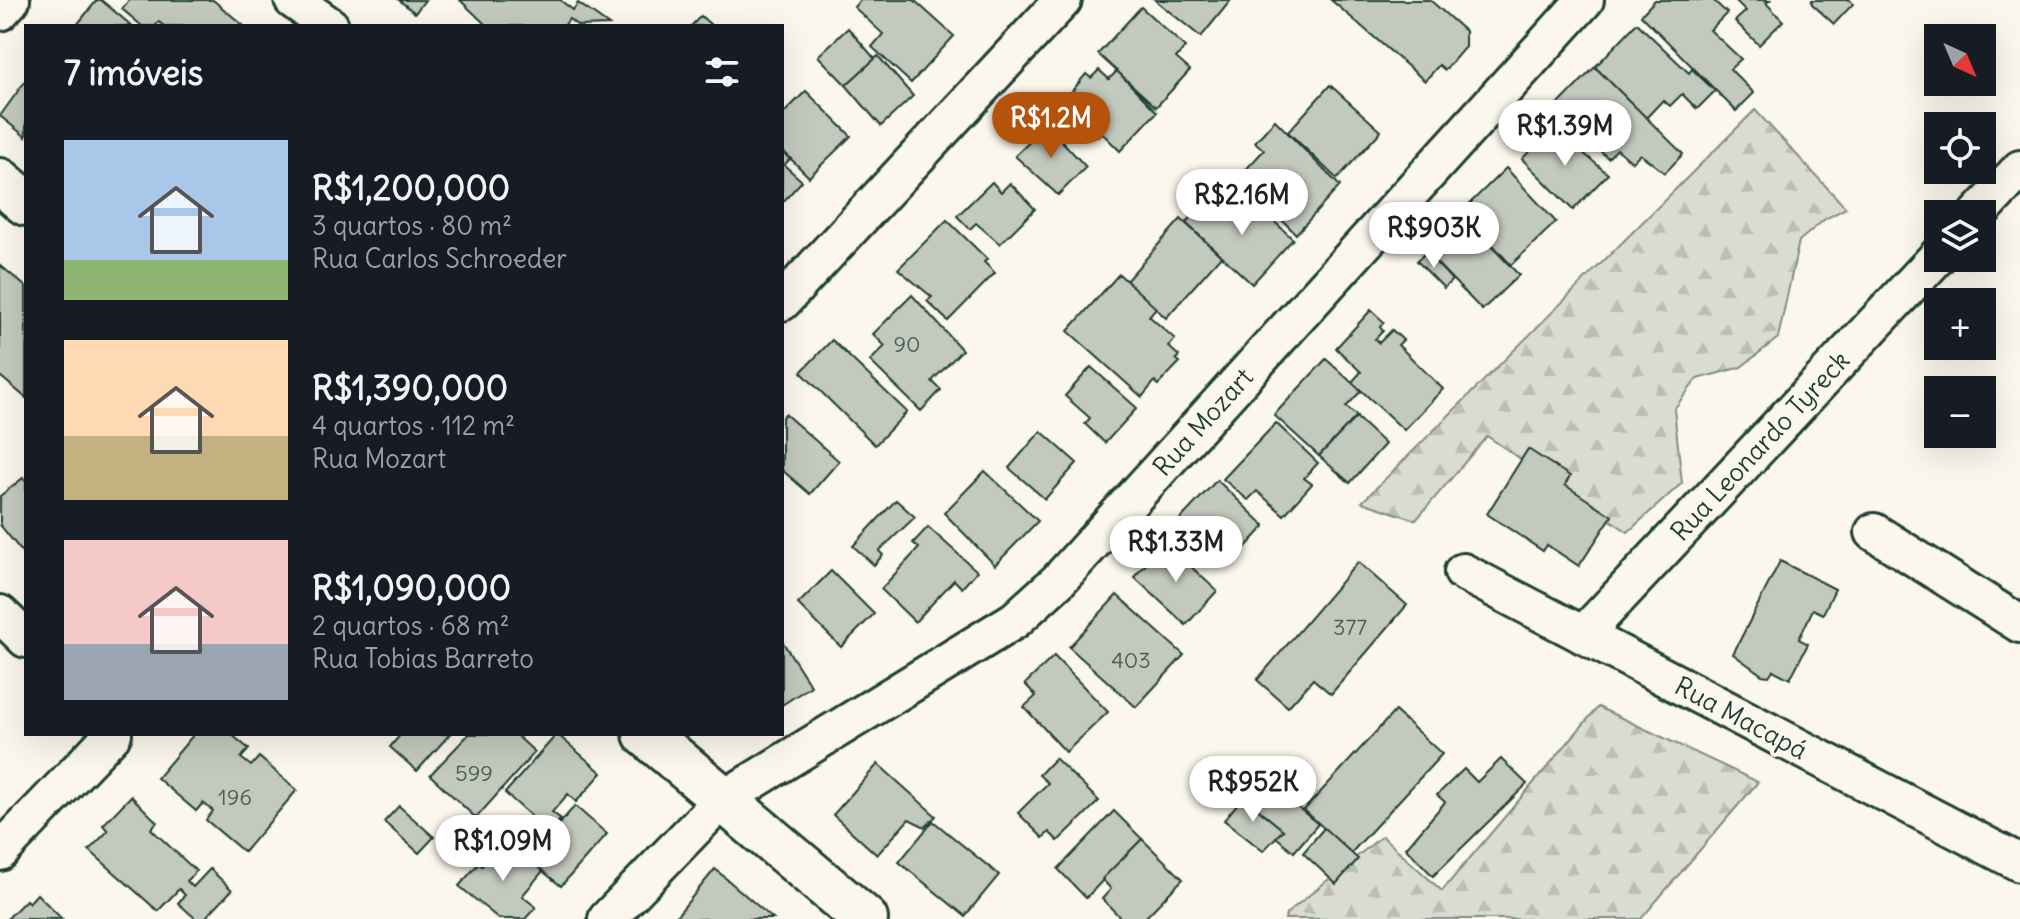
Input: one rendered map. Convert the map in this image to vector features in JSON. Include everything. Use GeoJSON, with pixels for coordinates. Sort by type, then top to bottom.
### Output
{"type":"FeatureCollection","features":[{"type":"Feature","properties":{"kind":"street"},"geometry":{"type":"LineString","coordinates":[[0,12],[11,0]]}},
{"type":"Feature","properties":{"kind":"street"},"geometry":{"type":"LineString","coordinates":[[293,0],[327,24]]}},
{"type":"Feature","properties":{"kind":"street"},"geometry":{"type":"LineString","coordinates":[[784,300],[1063,0]]}},
{"type":"Feature","properties":{"kind":"street","name":"Rua Mozart"},"geometry":{"type":"LineString","coordinates":[[607,919],[722,800],[1015,620],[1058,581],[1585,0]]}},
{"type":"Feature","properties":{"kind":"street"},"geometry":{"type":"LineString","coordinates":[[1991,200],[2020,169]]}},
{"type":"Feature","properties":{"kind":"street"},"geometry":{"type":"LineString","coordinates":[[0,181],[24,201]]}},
{"type":"Feature","properties":{"kind":"street","name":"Rua Leonardo Tyreck"},"geometry":{"type":"LineString","coordinates":[[1583,635],[1924,271]]}},
{"type":"Feature","properties":{"kind":"street"},"geometry":{"type":"LineString","coordinates":[[1874,532],[2020,624]]}},
{"type":"Feature","properties":{"kind":"street","name":"Rua Macapá"},"geometry":{"type":"LineString","coordinates":[[1463,572],[2020,863]]}},
{"type":"Feature","properties":{"kind":"street"},"geometry":{"type":"LineString","coordinates":[[0,614],[24,637]]}},
{"type":"Feature","properties":{"kind":"street"},"geometry":{"type":"LineString","coordinates":[[0,852],[111,736]]}},
{"type":"Feature","properties":{"kind":"street"},"geometry":{"type":"LineString","coordinates":[[648,736],[865,919]]}},
{"type":"Feature","properties":{"kind":"green space"},"geometry":{"type":"Polygon","coordinates":[[[1755,110],[1846,208],[1825,219],[1799,241],[1778,338],[1741,367],[1697,379],[1674,409],[1682,483],[1628,532],[1487,436],[1416,520],[1362,502],[1755,110]]]}},
{"type":"Feature","properties":{"kind":"green space"},"geometry":{"type":"Polygon","coordinates":[[[1598,707],[1758,782],[1641,919],[1285,919],[1286,914],[1382,836],[1442,891],[1598,707]]]}},
{"type":"Feature","properties":{"kind":"building"},"geometry":{"type":"Polygon","coordinates":[[[97,0],[101,0],[130,24],[78,24],[97,0]]]}},
{"type":"Feature","properties":{"kind":"building"},"geometry":{"type":"Polygon","coordinates":[[[129,0],[213,0],[242,24],[140,24],[122,9],[129,0]]]}},
{"type":"Feature","properties":{"kind":"building"},"geometry":{"type":"Polygon","coordinates":[[[399,0],[425,0],[415,13],[399,0]]]}},
{"type":"Feature","properties":{"kind":"building"},"geometry":{"type":"Polygon","coordinates":[[[460,0],[560,0],[573,10],[578,3],[608,24],[575,24],[569,19],[565,24],[485,24],[460,0]]]}},
{"type":"Feature","properties":{"kind":"building"},"geometry":{"type":"Polygon","coordinates":[[[860,0],[914,0],[954,36],[911,83],[872,47],[883,34],[854,7],[860,0]]]}},
{"type":"Feature","properties":{"kind":"building"},"geometry":{"type":"Polygon","coordinates":[[[1155,0],[1231,0],[1201,37],[1155,0]]]}},
{"type":"Feature","properties":{"kind":"building"},"geometry":{"type":"Polygon","coordinates":[[[1331,0],[1430,0],[1465,31],[1465,47],[1445,70],[1439,65],[1425,81],[1331,0]]]}},
{"type":"Feature","properties":{"kind":"building"},"geometry":{"type":"Polygon","coordinates":[[[1655,0],[1713,0],[1727,13],[1710,30],[1741,59],[1730,69],[1754,93],[1736,111],[1641,15],[1655,0]]]}},
{"type":"Feature","properties":{"kind":"building"},"geometry":{"type":"Polygon","coordinates":[[[1735,0],[1770,0],[1766,3],[1783,21],[1759,45],[1735,21],[1746,11],[1735,0]]]}},
{"type":"Feature","properties":{"kind":"building"},"geometry":{"type":"Polygon","coordinates":[[[1812,0],[1850,0],[1853,4],[1834,24],[1812,4],[1812,0]]]}},
{"type":"Feature","properties":{"kind":"building"},"geometry":{"type":"Polygon","coordinates":[[[1141,7],[1185,47],[1176,58],[1190,70],[1156,107],[1098,54],[1141,7]]]}},
{"type":"Feature","properties":{"kind":"building"},"geometry":{"type":"Polygon","coordinates":[[[701,16],[710,24],[693,24],[701,16]]]}},
{"type":"Feature","properties":{"kind":"building"},"geometry":{"type":"Polygon","coordinates":[[[1637,23],[1689,73],[1692,69],[1715,91],[1697,109],[1682,94],[1670,106],[1663,100],[1646,118],[1595,67],[1637,23]]]}},
{"type":"Feature","properties":{"kind":"building"},"geometry":{"type":"Polygon","coordinates":[[[848,28],[875,59],[846,85],[818,56],[848,28]]]}},
{"type":"Feature","properties":{"kind":"building"},"geometry":{"type":"Polygon","coordinates":[[[878,56],[913,96],[881,126],[846,85],[878,56]]]}},
{"type":"Feature","properties":{"kind":"building"},"geometry":{"type":"Polygon","coordinates":[[[1595,67],[1683,154],[1665,173],[1640,154],[1632,162],[1617,149],[1608,158],[1554,109],[1595,67]]]}},
{"type":"Feature","properties":{"kind":"building"},"geometry":{"type":"Polygon","coordinates":[[[1099,70],[1109,79],[1117,71],[1157,112],[1120,151],[1101,132],[1098,136],[1063,102],[1086,74],[1091,78],[1099,70]]]}},
{"type":"Feature","properties":{"kind":"building"},"geometry":{"type":"Polygon","coordinates":[[[24,83],[24,135],[0,116],[24,83]]]}},
{"type":"Feature","properties":{"kind":"building"},"geometry":{"type":"Polygon","coordinates":[[[1330,85],[1381,131],[1337,179],[1288,132],[1330,85]]]}},
{"type":"Feature","properties":{"kind":"building"},"geometry":{"type":"Polygon","coordinates":[[[806,91],[851,136],[809,177],[784,152],[784,113],[806,91]]]}},
{"type":"Feature","properties":{"kind":"building"},"geometry":{"type":"Polygon","coordinates":[[[1275,120],[1340,186],[1296,234],[1239,177],[1264,150],[1255,142],[1275,120]]]}},
{"type":"Feature","properties":{"kind":"building"},"geometry":{"type":"Polygon","coordinates":[[[1047,125],[1086,167],[1058,195],[1015,156],[1047,125]]]}},
{"type":"Feature","properties":{"kind":"building"},"geometry":{"type":"Polygon","coordinates":[[[1553,127],[1608,174],[1573,210],[1522,159],[1553,127]]]}},
{"type":"Feature","properties":{"kind":"building"},"geometry":{"type":"Polygon","coordinates":[[[784,165],[802,181],[784,201],[784,165]]]}},
{"type":"Feature","properties":{"kind":"building"},"geometry":{"type":"Polygon","coordinates":[[[1506,168],[1556,222],[1511,265],[1462,211],[1506,168]]]}},
{"type":"Feature","properties":{"kind":"building"},"geometry":{"type":"Polygon","coordinates":[[[992,182],[1001,192],[1010,183],[1035,209],[1000,244],[976,223],[970,229],[957,216],[992,182]]]}},
{"type":"Feature","properties":{"kind":"building"},"geometry":{"type":"Polygon","coordinates":[[[1247,196],[1293,239],[1252,284],[1186,223],[1206,202],[1225,220],[1247,196]]]}},
{"type":"Feature","properties":{"kind":"building"},"geometry":{"type":"Polygon","coordinates":[[[1462,216],[1519,275],[1482,310],[1425,251],[1462,216]]]}},
{"type":"Feature","properties":{"kind":"building"},"geometry":{"type":"Polygon","coordinates":[[[1181,219],[1221,256],[1166,318],[1126,281],[1181,219]]]}},
{"type":"Feature","properties":{"kind":"building"},"geometry":{"type":"Polygon","coordinates":[[[947,220],[987,259],[984,262],[995,273],[948,321],[927,301],[932,297],[898,269],[947,220]]]}},
{"type":"Feature","properties":{"kind":"building"},"geometry":{"type":"Polygon","coordinates":[[[1426,252],[1452,280],[1444,288],[1417,261],[1426,252]]]}},
{"type":"Feature","properties":{"kind":"building"},"geometry":{"type":"Polygon","coordinates":[[[0,265],[24,285],[24,396],[0,376],[0,265]]]}},
{"type":"Feature","properties":{"kind":"building"},"geometry":{"type":"Polygon","coordinates":[[[1119,274],[1156,308],[1149,316],[1175,339],[1168,346],[1179,356],[1176,359],[1180,362],[1158,385],[1155,381],[1142,397],[1068,331],[1119,274]]]}},
{"type":"Feature","properties":{"kind":"building"},"geometry":{"type":"Polygon","coordinates":[[[912,295],[962,350],[932,381],[941,390],[921,411],[870,361],[885,346],[873,334],[912,295]]]}},
{"type":"Feature","properties":{"kind":"building"},"geometry":{"type":"Polygon","coordinates":[[[1371,310],[1384,322],[1380,327],[1383,331],[1375,339],[1379,343],[1392,330],[1403,340],[1398,345],[1443,389],[1404,430],[1352,382],[1361,372],[1336,348],[1371,310]]]}},
{"type":"Feature","properties":{"kind":"building"},"geometry":{"type":"Polygon","coordinates":[[[832,340],[907,412],[875,445],[801,372],[832,340]]]}},
{"type":"Feature","properties":{"kind":"building"},"geometry":{"type":"Polygon","coordinates":[[[1326,359],[1361,391],[1346,407],[1357,416],[1319,456],[1274,415],[1326,359]]]}},
{"type":"Feature","properties":{"kind":"building"},"geometry":{"type":"Polygon","coordinates":[[[1091,367],[1137,408],[1105,443],[1085,424],[1090,418],[1065,396],[1091,367]]]}},
{"type":"Feature","properties":{"kind":"building"},"geometry":{"type":"Polygon","coordinates":[[[784,415],[839,461],[810,494],[784,472],[784,415]]]}},
{"type":"Feature","properties":{"kind":"building"},"geometry":{"type":"Polygon","coordinates":[[[1356,417],[1385,444],[1350,483],[1319,456],[1356,417]]]}},
{"type":"Feature","properties":{"kind":"building"},"geometry":{"type":"Polygon","coordinates":[[[1276,423],[1318,463],[1304,478],[1312,484],[1284,515],[1257,491],[1248,500],[1223,479],[1276,423]]]}},
{"type":"Feature","properties":{"kind":"building"},"geometry":{"type":"Polygon","coordinates":[[[1041,431],[1077,463],[1045,499],[1009,468],[1041,431]]]}},
{"type":"Feature","properties":{"kind":"building"},"geometry":{"type":"Polygon","coordinates":[[[1528,449],[1570,476],[1565,485],[1612,516],[1579,566],[1547,545],[1543,551],[1487,514],[1528,449]]]}},
{"type":"Feature","properties":{"kind":"building"},"geometry":{"type":"Polygon","coordinates":[[[985,471],[1038,521],[995,565],[944,513],[985,471]]]}},
{"type":"Feature","properties":{"kind":"building"},"geometry":{"type":"Polygon","coordinates":[[[24,479],[24,555],[0,525],[0,496],[24,479]]]}},
{"type":"Feature","properties":{"kind":"building"},"geometry":{"type":"Polygon","coordinates":[[[1217,480],[1265,526],[1231,563],[1209,543],[1198,554],[1171,529],[1217,480]]]}},
{"type":"Feature","properties":{"kind":"building"},"geometry":{"type":"Polygon","coordinates":[[[896,500],[915,517],[879,551],[883,555],[874,565],[853,546],[896,500]]]}},
{"type":"Feature","properties":{"kind":"building"},"geometry":{"type":"Polygon","coordinates":[[[928,527],[977,571],[962,588],[954,580],[915,622],[881,589],[919,548],[913,543],[928,527]]]}},
{"type":"Feature","properties":{"kind":"building"},"geometry":{"type":"Polygon","coordinates":[[[1166,543],[1217,591],[1186,625],[1134,577],[1166,543]]]}},
{"type":"Feature","properties":{"kind":"building"},"geometry":{"type":"Polygon","coordinates":[[[1780,561],[1835,589],[1823,614],[1813,609],[1799,639],[1808,644],[1790,679],[1773,670],[1769,676],[1762,675],[1733,654],[1780,561]]]}},
{"type":"Feature","properties":{"kind":"building"},"geometry":{"type":"Polygon","coordinates":[[[1358,562],[1407,605],[1331,694],[1313,679],[1288,707],[1257,680],[1358,562]]]}},
{"type":"Feature","properties":{"kind":"building"},"geometry":{"type":"Polygon","coordinates":[[[831,571],[874,614],[841,647],[798,604],[831,571]]]}},
{"type":"Feature","properties":{"kind":"building"},"geometry":{"type":"Polygon","coordinates":[[[1117,595],[1184,655],[1136,707],[1069,647],[1117,595]]]}},
{"type":"Feature","properties":{"kind":"building"},"geometry":{"type":"Polygon","coordinates":[[[784,644],[811,686],[784,704],[784,644]]]}},
{"type":"Feature","properties":{"kind":"building"},"geometry":{"type":"Polygon","coordinates":[[[1054,656],[1108,712],[1066,752],[1024,707],[1036,696],[1025,684],[1054,656]]]}},
{"type":"Feature","properties":{"kind":"building"},"geometry":{"type":"Polygon","coordinates":[[[1395,711],[1442,754],[1351,853],[1304,810],[1395,711]]]}},
{"type":"Feature","properties":{"kind":"building"},"geometry":{"type":"Polygon","coordinates":[[[192,736],[233,736],[249,749],[241,758],[251,766],[259,757],[297,790],[244,852],[206,820],[213,811],[203,803],[196,811],[157,778],[192,736]]]}},
{"type":"Feature","properties":{"kind":"building"},"geometry":{"type":"Polygon","coordinates":[[[399,736],[448,736],[417,771],[390,747],[399,736]]]}},
{"type":"Feature","properties":{"kind":"building"},"geometry":{"type":"Polygon","coordinates":[[[467,736],[517,736],[535,752],[476,818],[430,775],[467,736]]]}},
{"type":"Feature","properties":{"kind":"building"},"geometry":{"type":"Polygon","coordinates":[[[555,736],[559,736],[602,773],[576,802],[568,794],[552,812],[561,819],[534,850],[515,833],[531,816],[505,793],[555,736]]]}},
{"type":"Feature","properties":{"kind":"building"},"geometry":{"type":"Polygon","coordinates":[[[1055,758],[1099,801],[1058,841],[1049,832],[1043,838],[1018,813],[1048,783],[1039,775],[1055,758]]]}},
{"type":"Feature","properties":{"kind":"building"},"geometry":{"type":"Polygon","coordinates":[[[1501,759],[1527,784],[1433,876],[1406,848],[1445,802],[1437,795],[1464,769],[1477,782],[1501,759]]]}},
{"type":"Feature","properties":{"kind":"building"},"geometry":{"type":"Polygon","coordinates":[[[878,764],[936,816],[925,827],[909,819],[877,855],[833,815],[878,764]]]}},
{"type":"Feature","properties":{"kind":"building"},"geometry":{"type":"Polygon","coordinates":[[[1262,778],[1318,824],[1294,852],[1276,837],[1283,830],[1245,799],[1262,778]]]}},
{"type":"Feature","properties":{"kind":"building"},"geometry":{"type":"Polygon","coordinates":[[[131,796],[157,822],[151,829],[196,871],[187,881],[193,887],[210,869],[232,890],[204,919],[196,919],[178,903],[185,895],[179,889],[158,911],[89,850],[108,831],[103,825],[131,796]]]}},
{"type":"Feature","properties":{"kind":"building"},"geometry":{"type":"Polygon","coordinates":[[[1243,797],[1283,830],[1263,851],[1224,820],[1243,797]]]}},
{"type":"Feature","properties":{"kind":"building"},"geometry":{"type":"Polygon","coordinates":[[[399,806],[434,837],[419,853],[384,822],[399,806]]]}},
{"type":"Feature","properties":{"kind":"building"},"geometry":{"type":"Polygon","coordinates":[[[575,806],[607,834],[561,886],[528,859],[575,806]]]}},
{"type":"Feature","properties":{"kind":"building"},"geometry":{"type":"Polygon","coordinates":[[[1114,811],[1142,839],[1086,898],[1058,869],[1114,811]]]}},
{"type":"Feature","properties":{"kind":"building"},"geometry":{"type":"Polygon","coordinates":[[[933,821],[999,875],[965,916],[899,862],[933,821]]]}},
{"type":"Feature","properties":{"kind":"building"},"geometry":{"type":"Polygon","coordinates":[[[1324,828],[1358,859],[1336,884],[1303,853],[1324,828]]]}},
{"type":"Feature","properties":{"kind":"building"},"geometry":{"type":"Polygon","coordinates":[[[503,839],[543,871],[522,896],[536,907],[525,919],[499,919],[459,886],[479,863],[482,866],[503,839]]]}},
{"type":"Feature","properties":{"kind":"building"},"geometry":{"type":"Polygon","coordinates":[[[1142,839],[1183,879],[1144,919],[1122,919],[1102,899],[1111,889],[1102,879],[1142,839]]]}},
{"type":"Feature","properties":{"kind":"building"},"geometry":{"type":"Polygon","coordinates":[[[715,869],[773,919],[674,919],[715,869]]]}},
{"type":"Feature","properties":{"kind":"building"},"geometry":{"type":"Polygon","coordinates":[[[37,894],[62,919],[7,919],[26,900],[29,903],[37,894]]]}}]}
